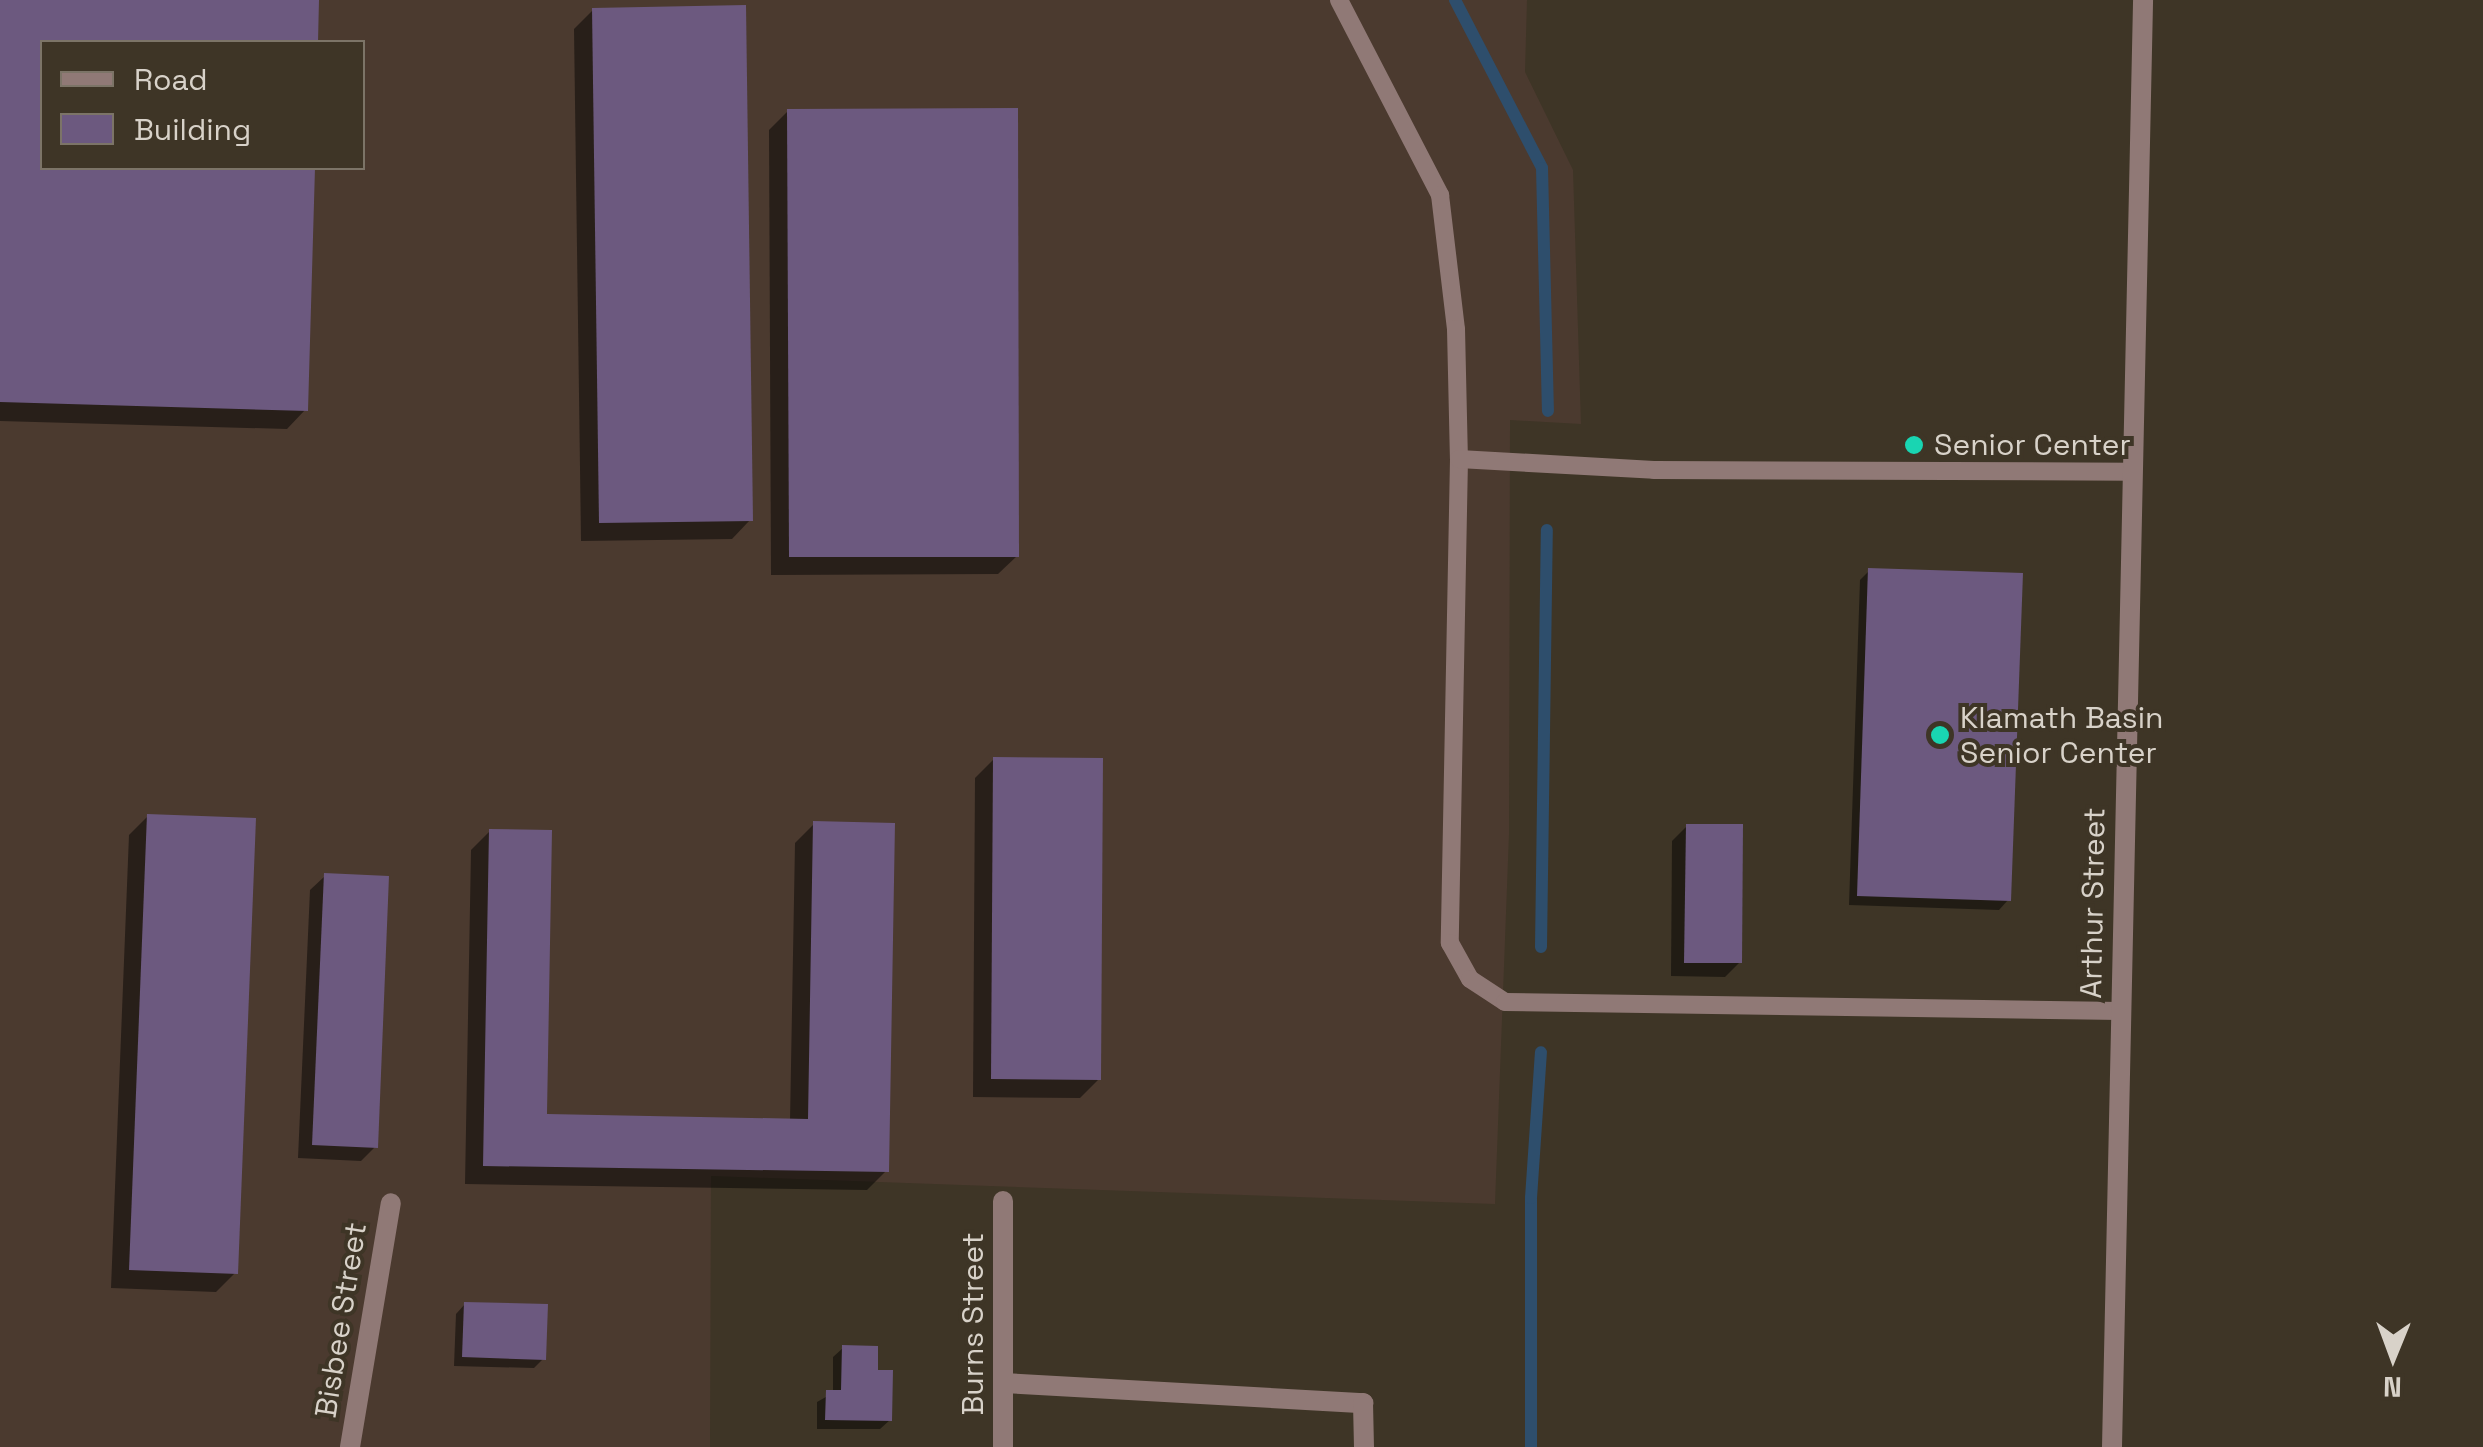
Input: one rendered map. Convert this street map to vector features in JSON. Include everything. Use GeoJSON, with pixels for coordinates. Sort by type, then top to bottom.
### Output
{"type":"FeatureCollection","features":[{"type":"Feature","properties":{"kind":"street","name":"Arthur Street"},"geometry":{"type":"LineString","coordinates":[[2112,1447],[2143,0]]}},
{"type":"Feature","properties":{"kind":"street","name":"Burns Street"},"geometry":{"type":"LineString","coordinates":[[1003,1201],[1003,1447]]}},
{"type":"Feature","properties":{"kind":"street","name":"Bisbee Street"},"geometry":{"type":"LineString","coordinates":[[350,1447],[390,1204]]}},
{"type":"Feature","properties":{"kind":"street"},"geometry":{"type":"LineString","coordinates":[[1003,1383],[1363,1403],[1364,1447]]}},
{"type":"Feature","properties":{"kind":"lane"},"geometry":{"type":"LineString","coordinates":[[1339,0],[1440,195],[1456,329],[1459,459],[1450,943],[1470,979],[1504,1002],[2120,1011]]}},
{"type":"Feature","properties":{"kind":"lane"},"geometry":{"type":"LineString","coordinates":[[1459,459],[1654,470],[2133,472]]}},
{"type":"Feature","properties":{"kind":"shaded area"},"geometry":{"type":"Polygon","coordinates":[[[0,0],[1527,0],[1525,72],[1573,170],[1581,424],[1510,420],[1509,834],[1495,1204],[711,1176],[710,1447],[0,1447],[0,0]]]}},
{"type":"Feature","properties":{"kind":"building"},"geometry":{"type":"Polygon","coordinates":[[[0,0],[319,0],[318,40],[40,40],[40,170],[315,170],[308,411],[0,402],[0,0]]]}},
{"type":"Feature","properties":{"kind":"building"},"geometry":{"type":"Polygon","coordinates":[[[746,5],[753,521],[599,523],[592,8],[746,5]]]}},
{"type":"Feature","properties":{"kind":"building"},"geometry":{"type":"Polygon","coordinates":[[[1018,108],[1019,557],[789,557],[787,109],[1018,108]]]}},
{"type":"Feature","properties":{"kind":"building","name":"Klamath Basin Senior Center"},"geometry":{"type":"Polygon","coordinates":[[[1868,568],[2023,573],[2011,901],[1857,896],[1868,568]]]}},
{"type":"Feature","properties":{"kind":"building"},"geometry":{"type":"Polygon","coordinates":[[[993,757],[1103,758],[1101,1080],[991,1079],[993,757]]]}},
{"type":"Feature","properties":{"kind":"building"},"geometry":{"type":"Polygon","coordinates":[[[147,814],[256,818],[238,1274],[129,1270],[147,814]]]}},
{"type":"Feature","properties":{"kind":"building"},"geometry":{"type":"Polygon","coordinates":[[[813,821],[895,823],[889,1172],[483,1166],[489,829],[552,830],[547,1114],[808,1119],[813,821]]]}},
{"type":"Feature","properties":{"kind":"building"},"geometry":{"type":"Polygon","coordinates":[[[1686,824],[1743,824],[1742,963],[1684,963],[1686,824]]]}},
{"type":"Feature","properties":{"kind":"building"},"geometry":{"type":"Polygon","coordinates":[[[324,873],[389,876],[378,1148],[312,1145],[324,873]]]}},
{"type":"Feature","properties":{"kind":"building"},"geometry":{"type":"Polygon","coordinates":[[[464,1302],[548,1304],[546,1360],[462,1357],[464,1302]]]}},
{"type":"Feature","properties":{"kind":"building"},"geometry":{"type":"Polygon","coordinates":[[[842,1345],[878,1346],[878,1370],[893,1370],[892,1421],[825,1420],[826,1390],[841,1390],[842,1345]]]}},
{"type":"Feature","properties":{"kind":"waterway"},"geometry":{"type":"LineString","coordinates":[[1455,0],[1542,168],[1548,411]]}},
{"type":"Feature","properties":{"kind":"waterway"},"geometry":{"type":"LineString","coordinates":[[1541,947],[1547,530]]}},
{"type":"Feature","properties":{"kind":"waterway"},"geometry":{"type":"LineString","coordinates":[[1531,1447],[1531,1198],[1541,1052]]}},
{"type":"Feature","properties":{"kind":"place","name":"Senior Center"},"geometry":{"type":"Point","coordinates":[1914,445]}},
{"type":"Feature","properties":{"kind":"place","name":"Klamath Basin Senior Center"},"geometry":{"type":"Point","coordinates":[1940,735]}}]}
